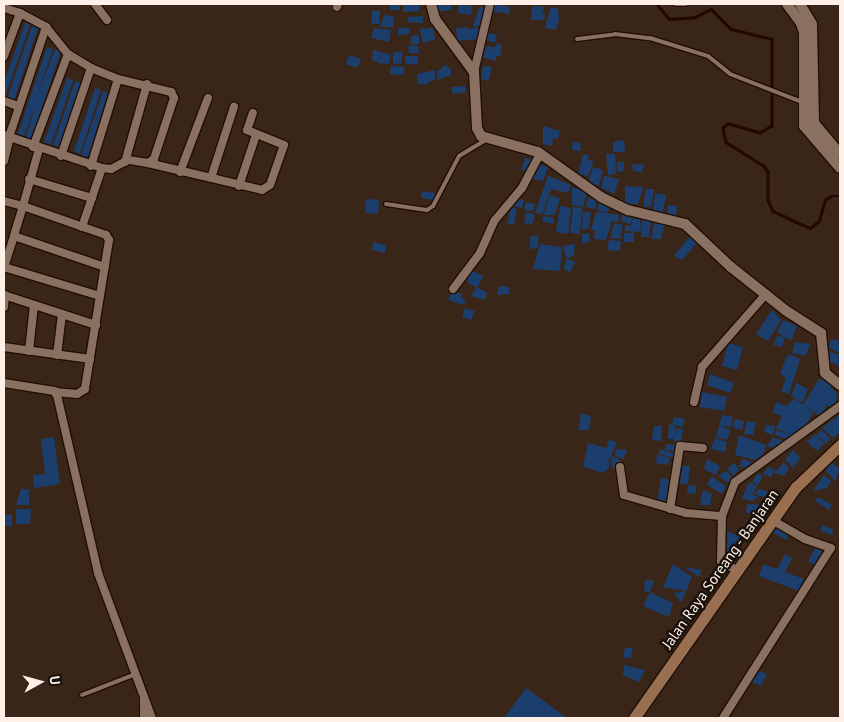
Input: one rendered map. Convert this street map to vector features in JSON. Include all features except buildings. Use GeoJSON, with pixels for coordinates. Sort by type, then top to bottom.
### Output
{"type":"FeatureCollection","features":[{"type":"Feature","properties":{"kind":"main road","name":"Jalan Raya Soreang - Banjaran"},"geometry":{"type":"LineString","coordinates":[[634,718],[796,487],[840,445]]}},
{"type":"Feature","properties":{"kind":"street"},"geometry":{"type":"LineString","coordinates":[[95,4],[107,20]]}},
{"type":"Feature","properties":{"kind":"street"},"geometry":{"type":"LineString","coordinates":[[430,4],[434,19],[474,72]]}},
{"type":"Feature","properties":{"kind":"street"},"geometry":{"type":"LineString","coordinates":[[490,4],[474,72],[477,128],[481,136],[540,154],[601,197],[628,210],[683,223],[731,267],[821,334],[825,373],[840,385]]}},
{"type":"Feature","properties":{"kind":"street"},"geometry":{"type":"LineString","coordinates":[[787,4],[801,23],[804,32],[804,126],[836,154]]}},
{"type":"Feature","properties":{"kind":"street"},"geometry":{"type":"LineString","coordinates":[[800,4],[812,24],[814,123],[836,154],[840,168]]}},
{"type":"Feature","properties":{"kind":"street"},"geometry":{"type":"LineString","coordinates":[[4,8],[20,13],[46,27],[68,54],[91,68],[118,79],[147,84],[171,92],[174,98],[154,159],[148,163]]}},
{"type":"Feature","properties":{"kind":"street"},"geometry":{"type":"LineString","coordinates":[[4,56],[20,13]]}},
{"type":"Feature","properties":{"kind":"street"},"geometry":{"type":"LineString","coordinates":[[4,161],[8,136],[46,27]]}},
{"type":"Feature","properties":{"kind":"street"},"geometry":{"type":"LineString","coordinates":[[68,54],[36,148],[23,206],[4,267],[100,296]]}},
{"type":"Feature","properties":{"kind":"street"},"geometry":{"type":"LineString","coordinates":[[61,156],[91,68]]}},
{"type":"Feature","properties":{"kind":"street"},"geometry":{"type":"LineString","coordinates":[[91,166],[118,79]]}},
{"type":"Feature","properties":{"kind":"street"},"geometry":{"type":"LineString","coordinates":[[125,162],[147,84]]}},
{"type":"Feature","properties":{"kind":"street"},"geometry":{"type":"LineString","coordinates":[[180,172],[208,98]]}},
{"type":"Feature","properties":{"kind":"street"},"geometry":{"type":"LineString","coordinates":[[4,102],[18,106]]}},
{"type":"Feature","properties":{"kind":"street"},"geometry":{"type":"LineString","coordinates":[[211,178],[234,107]]}},
{"type":"Feature","properties":{"kind":"street"},"geometry":{"type":"LineString","coordinates":[[8,136],[36,148],[91,166],[111,169],[125,162],[148,163],[262,190],[267,188],[284,149],[281,143],[247,130],[253,114]]}},
{"type":"Feature","properties":{"kind":"street"},"geometry":{"type":"LineString","coordinates":[[239,186],[256,135]]}},
{"type":"Feature","properties":{"kind":"street"},"geometry":{"type":"LineString","coordinates":[[453,289],[480,253],[495,220],[522,188],[540,154]]}},
{"type":"Feature","properties":{"kind":"street"},"geometry":{"type":"LineString","coordinates":[[82,227],[102,168]]}},
{"type":"Feature","properties":{"kind":"street"},"geometry":{"type":"LineString","coordinates":[[30,179],[92,198]]}},
{"type":"Feature","properties":{"kind":"street"},"geometry":{"type":"LineString","coordinates":[[4,201],[106,235],[109,240],[96,325],[82,393],[56,393],[4,383]]}},
{"type":"Feature","properties":{"kind":"street"},"geometry":{"type":"LineString","coordinates":[[14,236],[105,267]]}},
{"type":"Feature","properties":{"kind":"street"},"geometry":{"type":"LineString","coordinates":[[694,402],[702,367],[766,294]]}},
{"type":"Feature","properties":{"kind":"street"},"geometry":{"type":"LineString","coordinates":[[4,307],[5,295],[96,325]]}},
{"type":"Feature","properties":{"kind":"street"},"geometry":{"type":"LineString","coordinates":[[28,351],[34,305]]}},
{"type":"Feature","properties":{"kind":"street"},"geometry":{"type":"LineString","coordinates":[[57,355],[62,314]]}},
{"type":"Feature","properties":{"kind":"street"},"geometry":{"type":"LineString","coordinates":[[4,347],[90,359]]}},
{"type":"Feature","properties":{"kind":"street"},"geometry":{"type":"LineString","coordinates":[[56,393],[98,572],[152,718]]}},
{"type":"Feature","properties":{"kind":"street"},"geometry":{"type":"LineString","coordinates":[[736,570],[721,561],[722,516],[736,482],[840,406]]}},
{"type":"Feature","properties":{"kind":"street"},"geometry":{"type":"LineString","coordinates":[[670,509],[680,446],[703,448]]}},
{"type":"Feature","properties":{"kind":"street"},"geometry":{"type":"LineString","coordinates":[[620,467],[622,493],[670,509],[703,516],[722,516]]}},
{"type":"Feature","properties":{"kind":"street"},"geometry":{"type":"LineString","coordinates":[[723,718],[831,548],[805,539],[772,520]]}},
{"type":"Feature","properties":{"kind":"street"},"geometry":{"type":"LineString","coordinates":[[144,718],[145,697]]}},
{"type":"Feature","properties":{"kind":"lane"},"geometry":{"type":"LineString","coordinates":[[676,4],[686,4]]}},
{"type":"Feature","properties":{"kind":"lane"},"geometry":{"type":"LineString","coordinates":[[577,39],[615,34],[650,38],[708,56],[730,74],[768,91],[803,103]]}},
{"type":"Feature","properties":{"kind":"lane"},"geometry":{"type":"LineString","coordinates":[[386,204],[427,210],[433,206],[459,156],[488,139]]}},
{"type":"Feature","properties":{"kind":"lane"},"geometry":{"type":"LineString","coordinates":[[82,695],[136,674]]}},
{"type":"Feature","properties":{"kind":"waterway"},"geometry":{"type":"LineString","coordinates":[[657,4],[669,19],[695,17],[711,9],[731,29],[772,39],[772,126],[760,133],[728,124],[723,128],[726,142],[764,166],[768,172],[768,200],[773,211],[810,228],[819,221],[825,200],[831,196],[840,196]]}}]}
